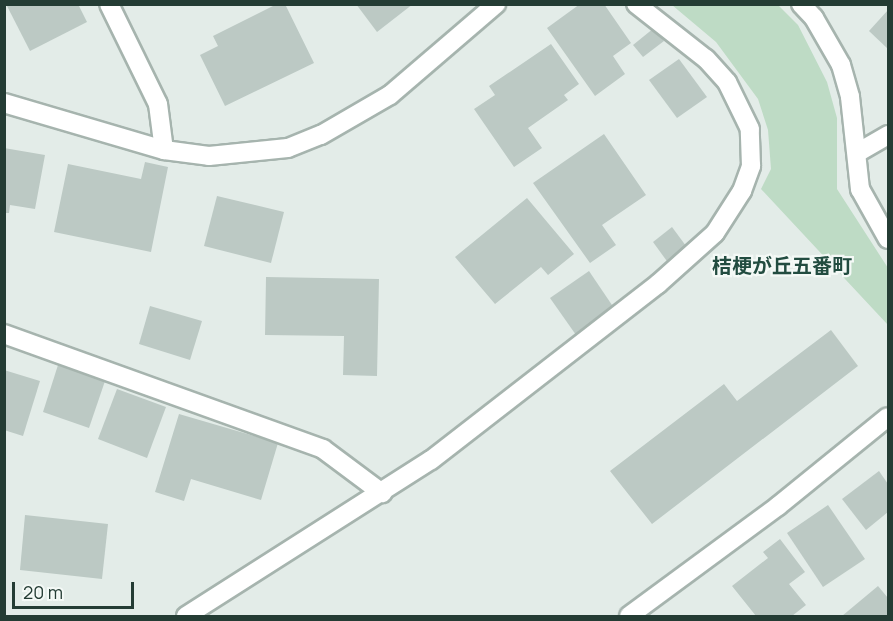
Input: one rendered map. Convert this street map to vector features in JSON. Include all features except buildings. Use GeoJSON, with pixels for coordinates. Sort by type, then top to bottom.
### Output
{"type":"FeatureCollection","features":[{"type":"Feature","properties":{"kind":"street"},"geometry":{"type":"LineString","coordinates":[[109,4],[158,104],[164,150]]}},
{"type":"Feature","properties":{"kind":"street"},"geometry":{"type":"LineString","coordinates":[[4,103],[164,150],[209,156],[288,148],[321,135],[390,95],[496,4]]}},
{"type":"Feature","properties":{"kind":"street"},"geometry":{"type":"LineString","coordinates":[[186,616],[382,493],[658,284],[715,233],[742,191],[751,166],[753,143],[739,101],[706,59],[636,4]]}},
{"type":"Feature","properties":{"kind":"street"},"geometry":{"type":"LineString","coordinates":[[801,4],[814,18],[841,65],[850,97],[860,189],[888,239]]}},
{"type":"Feature","properties":{"kind":"street"},"geometry":{"type":"LineString","coordinates":[[857,153],[888,135]]}},
{"type":"Feature","properties":{"kind":"street"},"geometry":{"type":"LineString","coordinates":[[4,334],[323,449],[382,493]]}},
{"type":"Feature","properties":{"kind":"street"},"geometry":{"type":"LineString","coordinates":[[629,616],[778,506],[888,417]]}},
{"type":"Feature","properties":{"kind":"green space"},"geometry":{"type":"Polygon","coordinates":[[[672,5],[778,5],[798,25],[827,82],[837,118],[837,189],[888,268],[888,325],[761,189],[771,169],[768,130],[758,99],[716,42],[672,5]]]}},
{"type":"Feature","properties":{"kind":"district","name":"桔梗が丘五番町"},"geometry":{"type":"Point","coordinates":[782,265]}}]}
